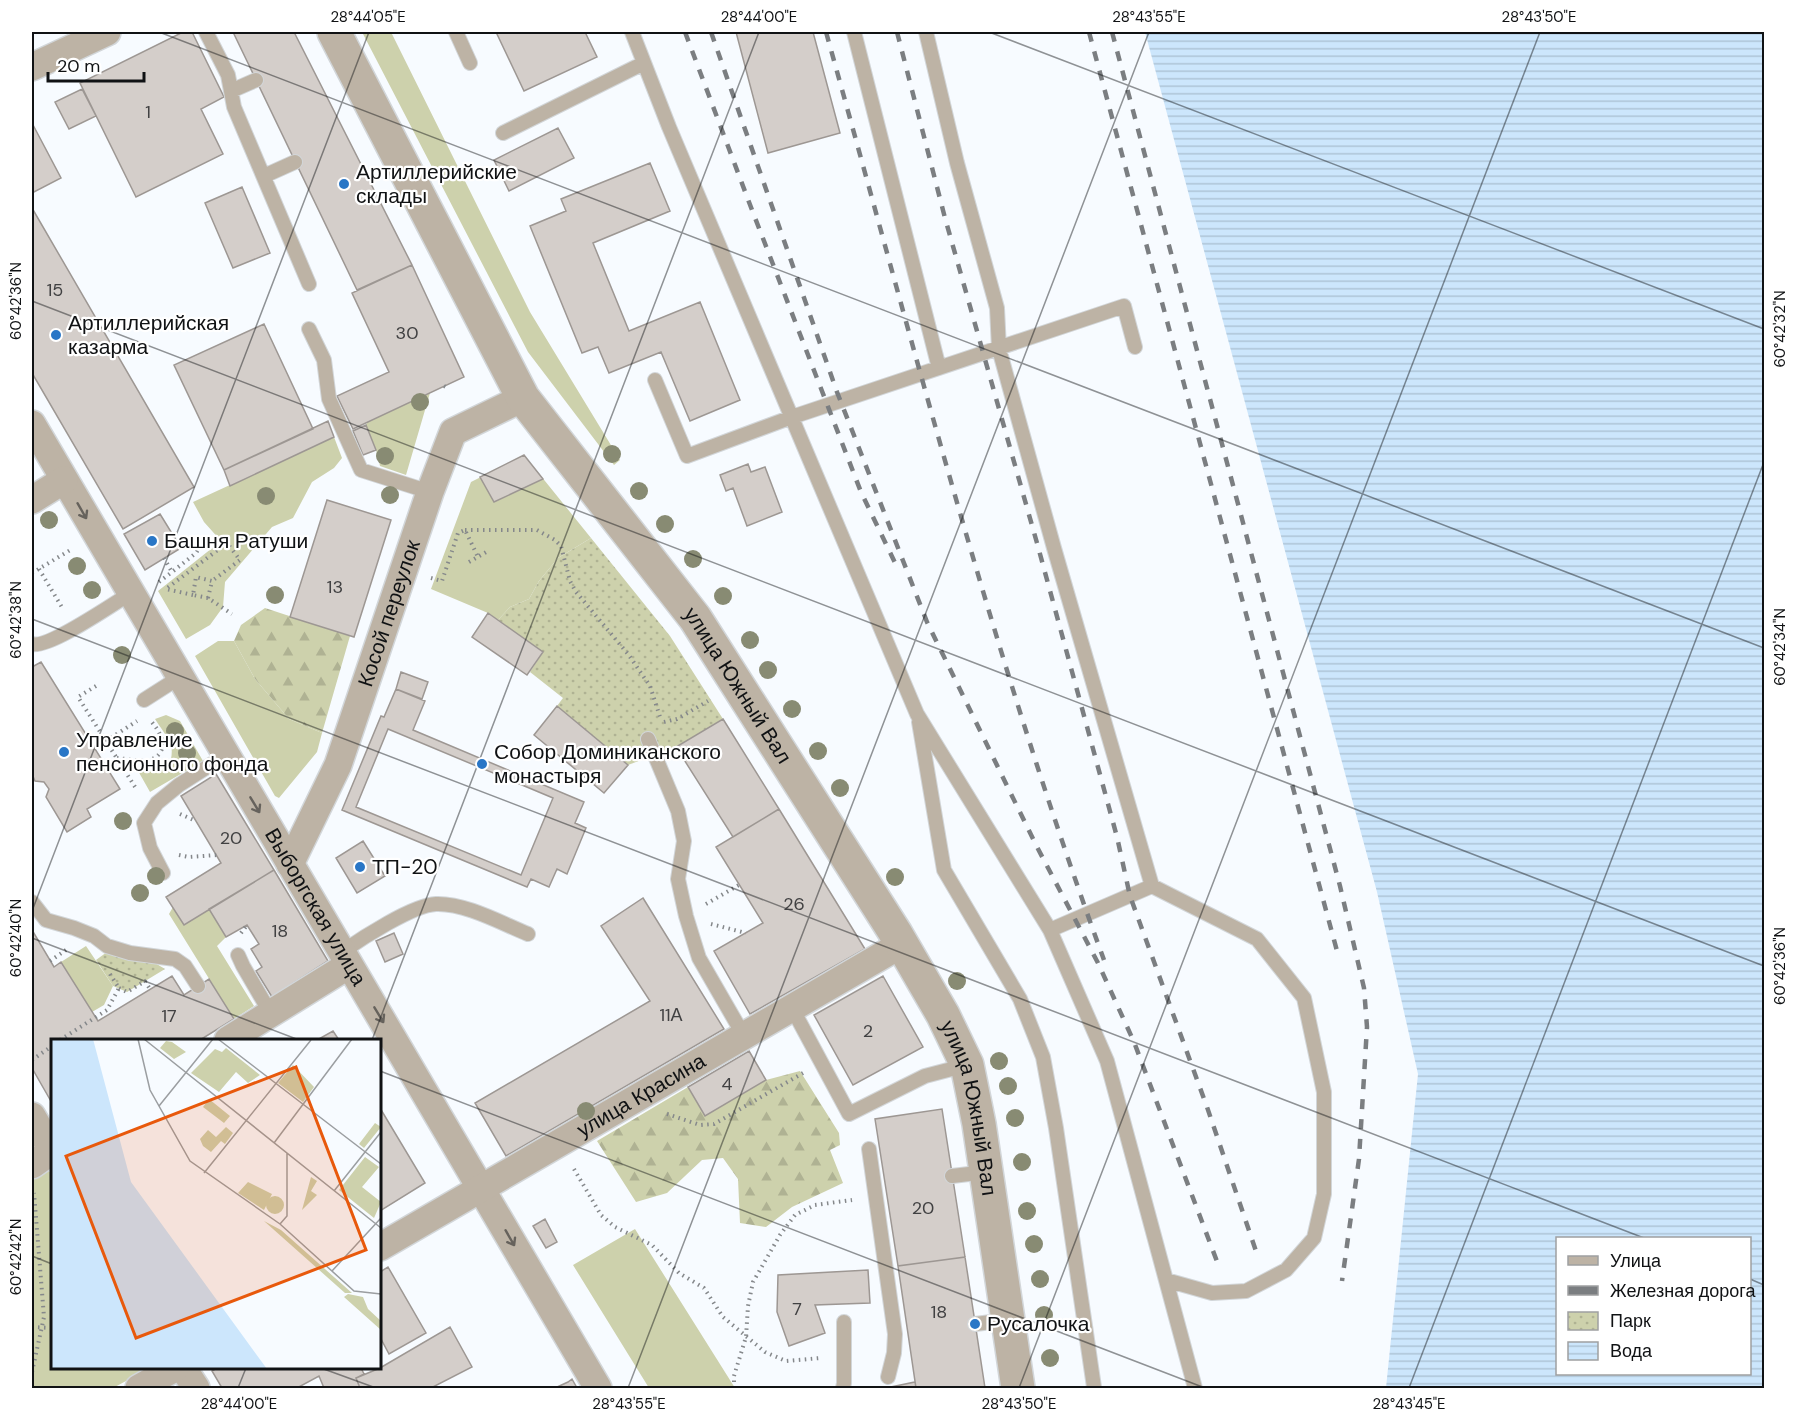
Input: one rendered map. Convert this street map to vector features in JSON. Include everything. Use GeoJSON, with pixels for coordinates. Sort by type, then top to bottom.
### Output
{"type":"FeatureCollection","features":[{"type":"Feature","properties":{"kind":"street","name":"улица Южный Вал"},"geometry":{"type":"LineString","coordinates":[[334,32],[523,398],[695,618],[902,944],[943,1015],[967,1065],[986,1172],[1018,1389]]}},
{"type":"Feature","properties":{"kind":"street"},"geometry":{"type":"LineString","coordinates":[[32,67],[95,34]]}},
{"type":"Feature","properties":{"kind":"street","name":"Косой переулок"},"geometry":{"type":"LineString","coordinates":[[290,864],[338,765],[430,492],[453,432],[523,398]]}},
{"type":"Feature","properties":{"kind":"street","name":"Выборгская улица"},"geometry":{"type":"LineString","coordinates":[[32,424],[64,480],[141,590],[180,677],[598,1389]]}},
{"type":"Feature","properties":{"kind":"street"},"geometry":{"type":"LineString","coordinates":[[32,500],[64,480]]}},
{"type":"Feature","properties":{"kind":"street","name":"улица Красина"},"geometry":{"type":"LineString","coordinates":[[381,1246],[902,944]]}},
{"type":"Feature","properties":{"kind":"street"},"geometry":{"type":"LineString","coordinates":[[232,1036],[271,1014],[345,958]]}},
{"type":"Feature","properties":{"kind":"street"},"geometry":{"type":"LineString","coordinates":[[32,1116],[51,1149]]}},
{"type":"Feature","properties":{"kind":"street"},"geometry":{"type":"LineString","coordinates":[[33,1178],[51,1152]]}},
{"type":"Feature","properties":{"kind":"street"},"geometry":{"type":"LineString","coordinates":[[139,1389],[173,1369]]}},
{"type":"Feature","properties":{"kind":"street"},"geometry":{"type":"LineString","coordinates":[[184,1369],[196,1389]]}},
{"type":"Feature","properties":{"kind":"lane"},"geometry":{"type":"LineString","coordinates":[[206,32],[228,75],[234,107],[309,284]]}},
{"type":"Feature","properties":{"kind":"lane"},"geometry":{"type":"LineString","coordinates":[[456,32],[470,63]]}},
{"type":"Feature","properties":{"kind":"lane"},"geometry":{"type":"LineString","coordinates":[[632,32],[917,714],[1050,930],[1107,1061],[1196,1389]]}},
{"type":"Feature","properties":{"kind":"lane"},"geometry":{"type":"LineString","coordinates":[[854,32],[939,368]]}},
{"type":"Feature","properties":{"kind":"lane"},"geometry":{"type":"LineString","coordinates":[[926,32],[957,163],[996,308],[999,349],[1152,886],[1257,939],[1304,998],[1324,1092],[1324,1194],[1314,1239],[1286,1270],[1246,1291],[1212,1293],[1166,1280]]}},
{"type":"Feature","properties":{"kind":"lane"},"geometry":{"type":"LineString","coordinates":[[503,133],[644,63]]}},
{"type":"Feature","properties":{"kind":"lane"},"geometry":{"type":"LineString","coordinates":[[231,91],[256,80]]}},
{"type":"Feature","properties":{"kind":"lane"},"geometry":{"type":"LineString","coordinates":[[264,176],[295,162]]}},
{"type":"Feature","properties":{"kind":"lane"},"geometry":{"type":"LineString","coordinates":[[655,380],[687,456],[792,417],[1124,306],[1135,347]]}},
{"type":"Feature","properties":{"kind":"lane"},"geometry":{"type":"LineString","coordinates":[[309,329],[324,360],[329,399],[361,470],[430,492]]}},
{"type":"Feature","properties":{"kind":"lane"},"geometry":{"type":"LineString","coordinates":[[32,644],[35,646],[52,641],[141,590]]}},
{"type":"Feature","properties":{"kind":"lane"},"geometry":{"type":"LineString","coordinates":[[144,700],[180,677]]}},
{"type":"Feature","properties":{"kind":"lane"},"geometry":{"type":"LineString","coordinates":[[917,714],[944,870],[1020,999],[1043,1057],[1056,1128],[1094,1387]]}},
{"type":"Feature","properties":{"kind":"lane"},"geometry":{"type":"LineString","coordinates":[[648,740],[678,811],[684,841],[678,879],[699,958],[744,1036]]}},
{"type":"Feature","properties":{"kind":"lane"},"geometry":{"type":"LineString","coordinates":[[163,873],[150,848],[144,823],[157,803],[179,785],[226,755]]}},
{"type":"Feature","properties":{"kind":"lane"},"geometry":{"type":"LineString","coordinates":[[1050,930],[1152,886]]}},
{"type":"Feature","properties":{"kind":"lane"},"geometry":{"type":"LineString","coordinates":[[32,902],[46,920],[94,936],[108,946],[175,959],[185,966],[198,986]]}},
{"type":"Feature","properties":{"kind":"lane"},"geometry":{"type":"LineString","coordinates":[[345,958],[375,929],[434,904],[457,906],[528,934]]}},
{"type":"Feature","properties":{"kind":"lane"},"geometry":{"type":"LineString","coordinates":[[238,955],[271,1014]]}},
{"type":"Feature","properties":{"kind":"lane"},"geometry":{"type":"LineString","coordinates":[[792,1008],[849,1114],[925,1076],[967,1065]]}},
{"type":"Feature","properties":{"kind":"lane"},"geometry":{"type":"LineString","coordinates":[[870,1149],[879,1186],[901,1333],[888,1377]]}},
{"type":"Feature","properties":{"kind":"lane"},"geometry":{"type":"LineString","coordinates":[[952,1176],[986,1172]]}},
{"type":"Feature","properties":{"kind":"lane"},"geometry":{"type":"LineString","coordinates":[[975,1324],[1008,1320]]}},
{"type":"Feature","properties":{"kind":"lane"},"geometry":{"type":"LineString","coordinates":[[843,1389],[844,1322]]}},
{"type":"Feature","properties":{"kind":"path"},"geometry":{"type":"LineString","coordinates":[[465,530],[478,557]]}},
{"type":"Feature","properties":{"kind":"path"},"geometry":{"type":"LineString","coordinates":[[429,578],[442,581],[458,534],[465,530],[537,530],[561,546],[570,581],[576,592],[621,645],[650,686],[662,723],[677,719],[700,706]]}},
{"type":"Feature","properties":{"kind":"path"},"geometry":{"type":"LineString","coordinates":[[141,590],[172,572],[196,553],[203,542]]}},
{"type":"Feature","properties":{"kind":"path"},"geometry":{"type":"LineString","coordinates":[[208,598],[212,581],[240,560],[226,543],[166,589],[208,598],[232,614]]}},
{"type":"Feature","properties":{"kind":"path"},"geometry":{"type":"LineString","coordinates":[[469,562],[488,551]]}},
{"type":"Feature","properties":{"kind":"path"},"geometry":{"type":"LineString","coordinates":[[32,573],[67,552]]}},
{"type":"Feature","properties":{"kind":"path"},"geometry":{"type":"LineString","coordinates":[[164,558],[172,572]]}},
{"type":"Feature","properties":{"kind":"path"},"geometry":{"type":"LineString","coordinates":[[39,568],[75,627]]}},
{"type":"Feature","properties":{"kind":"path"},"geometry":{"type":"LineString","coordinates":[[190,571],[196,577],[212,581]]}},
{"type":"Feature","properties":{"kind":"path"},"geometry":{"type":"LineString","coordinates":[[193,595],[196,577]]}},
{"type":"Feature","properties":{"kind":"path"},"geometry":{"type":"LineString","coordinates":[[96,686],[78,697],[137,790]]}},
{"type":"Feature","properties":{"kind":"path"},"geometry":{"type":"LineString","coordinates":[[116,758],[153,760],[159,755],[163,746],[162,739],[148,715]]}},
{"type":"Feature","properties":{"kind":"path"},"geometry":{"type":"LineString","coordinates":[[106,742],[139,720]]}},
{"type":"Feature","properties":{"kind":"path"},"geometry":{"type":"LineString","coordinates":[[150,848],[189,857],[217,855]]}},
{"type":"Feature","properties":{"kind":"path"},"geometry":{"type":"LineString","coordinates":[[686,916],[739,885]]}},
{"type":"Feature","properties":{"kind":"path"},"geometry":{"type":"LineString","coordinates":[[686,916],[746,933]]}},
{"type":"Feature","properties":{"kind":"path"},"geometry":{"type":"LineString","coordinates":[[63,1039],[107,1010],[112,1002],[119,988],[103,964]]}},
{"type":"Feature","properties":{"kind":"path"},"geometry":{"type":"LineString","coordinates":[[145,981],[150,989]]}},
{"type":"Feature","properties":{"kind":"path"},"geometry":{"type":"LineString","coordinates":[[32,1060],[51,1047]]}},
{"type":"Feature","properties":{"kind":"path"},"geometry":{"type":"LineString","coordinates":[[629,1102],[700,1125],[714,1124],[782,1084]]}},
{"type":"Feature","properties":{"kind":"path"},"geometry":{"type":"LineString","coordinates":[[559,1142],[601,1215],[615,1227],[652,1245],[679,1273],[704,1288],[723,1317],[765,1353],[786,1361],[844,1355]]}},
{"type":"Feature","properties":{"kind":"path"},"geometry":{"type":"LineString","coordinates":[[32,1372],[44,1317],[33,1178]]}},
{"type":"Feature","properties":{"kind":"path"},"geometry":{"type":"LineString","coordinates":[[734,1389],[734,1376],[746,1336],[748,1306],[753,1282],[780,1234],[795,1215],[815,1205],[835,1203]]}},
{"type":"Feature","properties":{"kind":"path"},"geometry":{"type":"LineString","coordinates":[[32,1327],[51,1328]]}},
{"type":"Feature","properties":{"kind":"green space"},"geometry":{"type":"Polygon","coordinates":[[[362,32],[391,32],[530,312],[620,460],[614,465],[528,352],[362,32]]]}},
{"type":"Feature","properties":{"kind":"green space"},"geometry":{"type":"Polygon","coordinates":[[[430,393],[406,475],[380,466],[366,425],[367,422],[430,393]]]}},
{"type":"Feature","properties":{"kind":"green space"},"geometry":{"type":"Polygon","coordinates":[[[334,437],[342,458],[334,468],[312,482],[293,518],[272,527],[225,582],[223,607],[210,625],[186,639],[158,591],[221,541],[204,522],[193,502],[334,437]]]}},
{"type":"Feature","properties":{"kind":"green space"},"geometry":{"type":"Polygon","coordinates":[[[524,455],[591,538],[558,558],[539,581],[529,599],[510,607],[498,620],[488,613],[431,589],[471,482],[524,455]]]}},
{"type":"Feature","properties":{"kind":"green space"},"geometry":{"type":"Polygon","coordinates":[[[591,538],[670,636],[723,719],[676,747],[628,765],[557,706],[563,698],[530,672],[543,652],[498,620],[510,607],[529,599],[539,581],[558,558],[591,538]]]}},
{"type":"Feature","properties":{"kind":"green space"},"geometry":{"type":"Polygon","coordinates":[[[265,608],[350,636],[322,733],[289,719],[255,679],[234,641],[241,625],[265,608]]]}},
{"type":"Feature","properties":{"kind":"green space"},"geometry":{"type":"Polygon","coordinates":[[[218,641],[234,641],[255,679],[289,719],[322,733],[317,752],[279,798],[275,796],[195,656],[218,641]]]}},
{"type":"Feature","properties":{"kind":"green space"},"geometry":{"type":"Polygon","coordinates":[[[166,715],[180,721],[203,761],[150,792],[137,769],[157,771],[168,764],[171,757],[171,744],[155,719],[166,715]]]}},
{"type":"Feature","properties":{"kind":"green space"},"geometry":{"type":"Polygon","coordinates":[[[173,907],[209,909],[226,937],[217,946],[254,1006],[234,1019],[169,914],[173,907]]]}},
{"type":"Feature","properties":{"kind":"green space"},"geometry":{"type":"Polygon","coordinates":[[[86,946],[113,986],[104,1005],[92,1012],[61,962],[86,946]]]}},
{"type":"Feature","properties":{"kind":"green space"},"geometry":{"type":"Polygon","coordinates":[[[107,952],[150,960],[165,969],[127,992],[113,986],[96,960],[107,952]]]}},
{"type":"Feature","properties":{"kind":"green space"},"geometry":{"type":"Polygon","coordinates":[[[800,1071],[839,1133],[840,1145],[830,1150],[843,1183],[792,1207],[766,1227],[740,1223],[738,1179],[723,1158],[702,1160],[667,1193],[636,1202],[597,1141],[688,1087],[705,1116],[766,1080],[800,1071]]]}},
{"type":"Feature","properties":{"kind":"green space"},"geometry":{"type":"Polygon","coordinates":[[[47,1167],[51,1174],[51,1369],[148,1369],[113,1388],[32,1388],[32,1176],[47,1167]]]}},
{"type":"Feature","properties":{"kind":"green space"},"geometry":{"type":"Polygon","coordinates":[[[635,1229],[735,1388],[649,1388],[573,1265],[635,1229]]]}},
{"type":"Feature","properties":{"kind":"water"},"geometry":{"type":"Polygon","coordinates":[[[1145,32],[1764,32],[1764,1388],[1386,1388],[1418,1074],[1377,892],[1145,32]]]}},
{"type":"Feature","properties":{"kind":"building"},"geometry":{"type":"Polygon","coordinates":[[[183,32],[192,32],[224,97],[201,109],[223,154],[136,197],[80,83],[183,32]]]}},
{"type":"Feature","properties":{"kind":"building"},"geometry":{"type":"Polygon","coordinates":[[[233,32],[294,32],[412,265],[357,290],[233,32]]]}},
{"type":"Feature","properties":{"kind":"building"},"geometry":{"type":"Polygon","coordinates":[[[496,32],[585,32],[597,57],[524,91],[496,32]]]}},
{"type":"Feature","properties":{"kind":"building"},"geometry":{"type":"Polygon","coordinates":[[[736,32],[813,32],[840,133],[768,153],[736,32]]]}},
{"type":"Feature","properties":{"kind":"building"},"geometry":{"type":"Polygon","coordinates":[[[82,89],[96,116],[69,129],[55,102],[82,89]]]}},
{"type":"Feature","properties":{"kind":"building"},"geometry":{"type":"Polygon","coordinates":[[[32,123],[61,178],[32,193],[32,123]]]}},
{"type":"Feature","properties":{"kind":"building"},"geometry":{"type":"Polygon","coordinates":[[[558,128],[574,158],[509,191],[494,160],[558,128]]]}},
{"type":"Feature","properties":{"kind":"building"},"geometry":{"type":"Polygon","coordinates":[[[650,163],[670,211],[593,243],[629,331],[700,302],[740,400],[690,421],[661,352],[609,373],[598,347],[582,353],[530,226],[566,211],[561,199],[650,163]]]}},
{"type":"Feature","properties":{"kind":"building"},"geometry":{"type":"Polygon","coordinates":[[[242,187],[270,253],[233,268],[205,203],[242,187]]]}},
{"type":"Feature","properties":{"kind":"building"},"geometry":{"type":"Polygon","coordinates":[[[32,208],[194,487],[123,529],[32,373],[32,208]]]}},
{"type":"Feature","properties":{"kind":"building"},"geometry":{"type":"Polygon","coordinates":[[[412,265],[464,377],[353,429],[337,396],[389,372],[352,293],[412,265]]]}},
{"type":"Feature","properties":{"kind":"building"},"geometry":{"type":"Polygon","coordinates":[[[264,324],[313,429],[224,470],[174,365],[264,324]]]}},
{"type":"Feature","properties":{"kind":"building"},"geometry":{"type":"Polygon","coordinates":[[[328,421],[334,437],[230,486],[224,470],[328,421]]]}},
{"type":"Feature","properties":{"kind":"building"},"geometry":{"type":"Polygon","coordinates":[[[366,425],[376,450],[363,455],[353,431],[366,425]]]}},
{"type":"Feature","properties":{"kind":"building"},"geometry":{"type":"Polygon","coordinates":[[[524,455],[543,479],[494,502],[480,477],[524,455]]]}},
{"type":"Feature","properties":{"kind":"building"},"geometry":{"type":"Polygon","coordinates":[[[748,464],[751,472],[765,467],[782,512],[747,526],[733,488],[726,491],[720,475],[748,464]]]}},
{"type":"Feature","properties":{"kind":"building"},"geometry":{"type":"Polygon","coordinates":[[[327,500],[391,520],[354,637],[290,617],[327,500]]]}},
{"type":"Feature","properties":{"kind":"building","name":"Башня Ратуши"},"geometry":{"type":"Polygon","coordinates":[[[160,514],[181,548],[145,570],[124,534],[160,514]]]}},
{"type":"Feature","properties":{"kind":"building"},"geometry":{"type":"Polygon","coordinates":[[[488,613],[543,652],[527,675],[472,637],[488,613]]]}},
{"type":"Feature","properties":{"kind":"building","name":"Управление пенсионного фонда"},"geometry":{"type":"Polygon","coordinates":[[[41,662],[120,789],[87,809],[91,817],[67,832],[46,797],[49,789],[44,782],[35,781],[32,774],[32,667],[41,662]]]}},
{"type":"Feature","properties":{"kind":"building"},"geometry":{"type":"Polygon","coordinates":[[[401,672],[428,682],[422,699],[396,689],[401,672]]]}},
{"type":"Feature","properties":{"kind":"building","name":"Собор Доминиканского монастыря"},"geometry":{"type":"Polygon","coordinates":[[[396,689],[425,701],[413,730],[584,802],[575,823],[586,828],[567,874],[557,869],[549,887],[531,879],[527,887],[342,810],[381,716],[384,717],[396,689]],[[388,729],[356,807],[521,875],[553,798],[388,729]]]}},
{"type":"Feature","properties":{"kind":"building"},"geometry":{"type":"Polygon","coordinates":[[[557,706],[628,765],[604,793],[534,735],[557,706]]]}},
{"type":"Feature","properties":{"kind":"building"},"geometry":{"type":"Polygon","coordinates":[[[723,719],[779,809],[733,837],[676,747],[723,719]]]}},
{"type":"Feature","properties":{"kind":"building"},"geometry":{"type":"Polygon","coordinates":[[[216,774],[274,870],[184,925],[166,897],[221,863],[181,796],[216,774]]]}},
{"type":"Feature","properties":{"kind":"building"},"geometry":{"type":"Polygon","coordinates":[[[779,809],[865,949],[750,1014],[714,951],[763,923],[716,847],[779,809]]]}},
{"type":"Feature","properties":{"kind":"building","name":"ТП-20"},"geometry":{"type":"Polygon","coordinates":[[[363,841],[385,876],[357,893],[336,858],[363,841]]]}},
{"type":"Feature","properties":{"kind":"building"},"geometry":{"type":"Polygon","coordinates":[[[274,870],[328,961],[272,997],[256,971],[262,967],[251,949],[259,944],[247,925],[226,937],[209,909],[274,870]]]}},
{"type":"Feature","properties":{"kind":"building"},"geometry":{"type":"Polygon","coordinates":[[[643,898],[724,1029],[506,1156],[475,1103],[650,1001],[601,926],[643,898]]]}},
{"type":"Feature","properties":{"kind":"building"},"geometry":{"type":"Polygon","coordinates":[[[32,930],[54,967],[61,962],[98,1021],[172,976],[184,995],[209,979],[234,1019],[202,1039],[51,1039],[51,1101],[32,1068],[32,930]]]}},
{"type":"Feature","properties":{"kind":"building"},"geometry":{"type":"Polygon","coordinates":[[[394,933],[403,954],[385,962],[376,941],[394,933]]]}},
{"type":"Feature","properties":{"kind":"building"},"geometry":{"type":"Polygon","coordinates":[[[883,976],[923,1047],[853,1085],[814,1015],[883,976]]]}},
{"type":"Feature","properties":{"kind":"building"},"geometry":{"type":"Polygon","coordinates":[[[333,1031],[338,1039],[319,1039],[333,1031]]]}},
{"type":"Feature","properties":{"kind":"building"},"geometry":{"type":"Polygon","coordinates":[[[749,1051],[766,1080],[705,1116],[688,1087],[749,1051]]]}},
{"type":"Feature","properties":{"kind":"building"},"geometry":{"type":"Polygon","coordinates":[[[942,1109],[965,1257],[898,1266],[875,1119],[942,1109]]]}},
{"type":"Feature","properties":{"kind":"building"},"geometry":{"type":"Polygon","coordinates":[[[381,1110],[425,1183],[381,1210],[381,1110]]]}},
{"type":"Feature","properties":{"kind":"building"},"geometry":{"type":"Polygon","coordinates":[[[545,1219],[557,1242],[546,1248],[533,1226],[545,1219]]]}},
{"type":"Feature","properties":{"kind":"building"},"geometry":{"type":"Polygon","coordinates":[[[965,1257],[985,1388],[916,1388],[898,1266],[965,1257]]]}},
{"type":"Feature","properties":{"kind":"building"},"geometry":{"type":"Polygon","coordinates":[[[388,1267],[426,1333],[389,1354],[381,1339],[381,1271],[388,1267]]]}},
{"type":"Feature","properties":{"kind":"building"},"geometry":{"type":"Polygon","coordinates":[[[868,1270],[870,1303],[815,1305],[825,1333],[789,1346],[777,1312],[778,1275],[868,1270]]]}},
{"type":"Feature","properties":{"kind":"building"},"geometry":{"type":"Polygon","coordinates":[[[450,1327],[472,1367],[431,1388],[360,1388],[356,1378],[381,1367],[450,1327]]]}},
{"type":"Feature","properties":{"kind":"building"},"geometry":{"type":"Polygon","coordinates":[[[215,1369],[362,1369],[364,1374],[356,1378],[360,1388],[324,1388],[319,1376],[297,1388],[222,1388],[212,1371],[215,1369]]]}},
{"type":"Feature","properties":{"kind":"building"},"geometry":{"type":"Polygon","coordinates":[[[572,1379],[577,1388],[555,1388],[568,1382],[572,1379]]]}},
{"type":"Feature","properties":{"kind":"building"},"geometry":{"type":"Polygon","coordinates":[[[915,1382],[916,1388],[886,1388],[915,1382]]]}},
{"type":"Feature","properties":{"kind":"railway"},"geometry":{"type":"LineString","coordinates":[[685,32],[861,492],[897,567]]}},
{"type":"Feature","properties":{"kind":"railway"},"geometry":{"type":"LineString","coordinates":[[711,32],[837,392],[927,622],[1036,845],[1098,963],[1134,1042],[1218,1264]]}},
{"type":"Feature","properties":{"kind":"railway"},"geometry":{"type":"LineString","coordinates":[[826,32],[990,615],[1026,731],[1104,960]]}},
{"type":"Feature","properties":{"kind":"railway"},"geometry":{"type":"LineString","coordinates":[[897,32],[945,218],[1117,837],[1130,896],[1207,1107],[1257,1254]]}},
{"type":"Feature","properties":{"kind":"railway"},"geometry":{"type":"LineString","coordinates":[[1089,32],[1337,951]]}},
{"type":"Feature","properties":{"kind":"railway"},"geometry":{"type":"LineString","coordinates":[[1112,32],[1340,886],[1364,988],[1367,1027],[1359,1159],[1342,1281]]}},
{"type":"Feature","properties":{"kind":"place","name":"Артиллерийские склады"},"geometry":{"type":"Point","coordinates":[344,184]}},
{"type":"Feature","properties":{"kind":"place","name":"Артиллерийская казарма"},"geometry":{"type":"Point","coordinates":[56,335]}},
{"type":"Feature","properties":{"kind":"place","name":"Башня Ратуши"},"geometry":{"type":"Point","coordinates":[152,541]}},
{"type":"Feature","properties":{"kind":"place","name":"Управление пенсионного фонда"},"geometry":{"type":"Point","coordinates":[64,752]}},
{"type":"Feature","properties":{"kind":"place","name":"Собор Доминиканского монастыря"},"geometry":{"type":"Point","coordinates":[482,764]}},
{"type":"Feature","properties":{"kind":"place","name":"ТП-20"},"geometry":{"type":"Point","coordinates":[360,867]}},
{"type":"Feature","properties":{"kind":"place","name":"Русалочка"},"geometry":{"type":"Point","coordinates":[975,1324]}}]}
